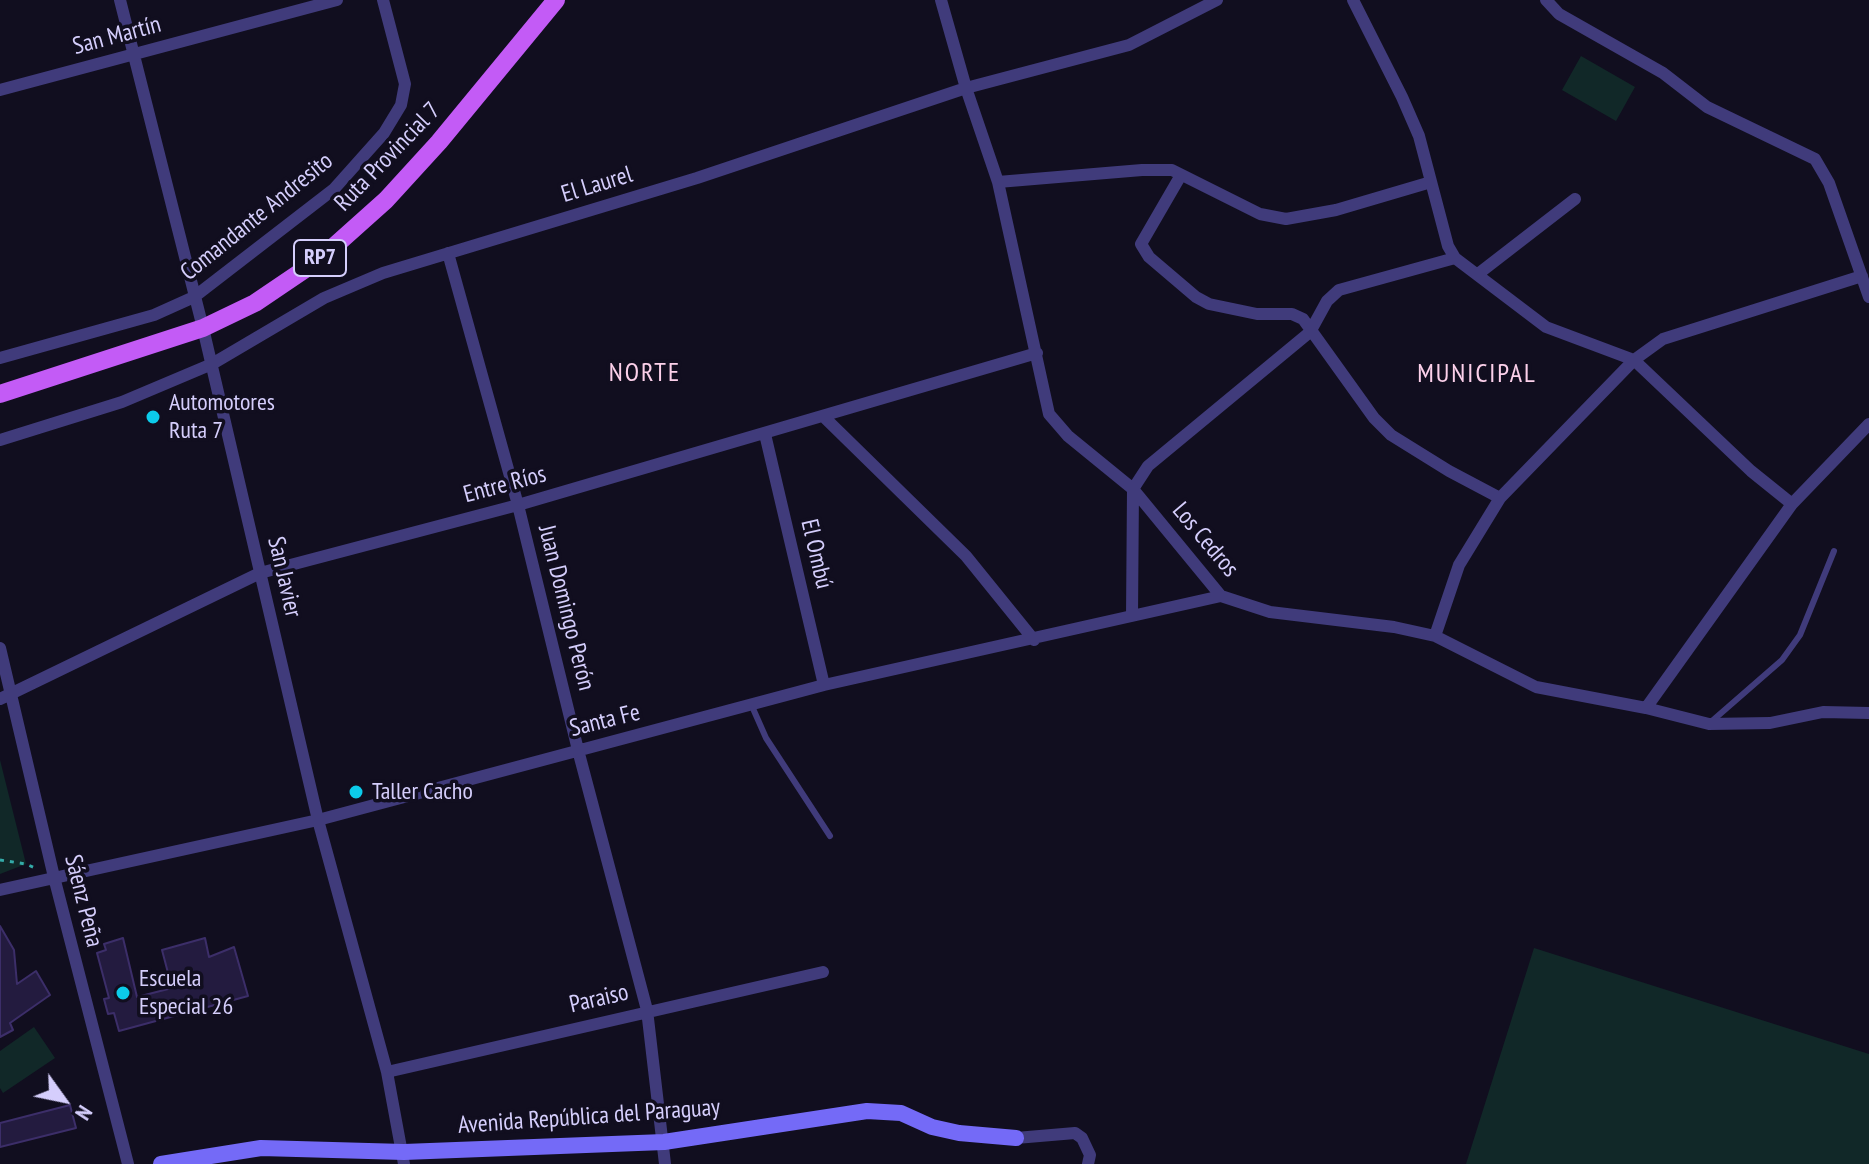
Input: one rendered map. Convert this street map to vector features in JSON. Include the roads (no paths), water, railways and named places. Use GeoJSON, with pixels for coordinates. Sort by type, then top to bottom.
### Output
{"type":"FeatureCollection","features":[{"type":"Feature","properties":{"kind":"main road","name":"Ruta Provincial 7"},"geometry":{"type":"LineString","coordinates":[[0,394],[203,328],[255,303],[320,259],[386,200],[439,142],[556,0]]}},
{"type":"Feature","properties":{"kind":"main road","name":"Avenida República del Paraguay"},"geometry":{"type":"LineString","coordinates":[[161,1164],[261,1148],[404,1158],[664,1142],[867,1111],[901,1113],[932,1127],[959,1133],[1016,1138]]}},
{"type":"Feature","properties":{"kind":"street","name":"San Javier"},"geometry":{"type":"LineString","coordinates":[[120,0],[212,364],[318,820],[387,1072],[404,1158]]}},
{"type":"Feature","properties":{"kind":"street","name":"San Martín"},"geometry":{"type":"LineString","coordinates":[[0,90],[337,0]]}},
{"type":"Feature","properties":{"kind":"street","name":"Comandante Andresito"},"geometry":{"type":"LineString","coordinates":[[0,358],[154,315],[194,297],[334,189],[384,133],[401,105],[405,84],[383,0]]}},
{"type":"Feature","properties":{"kind":"street","name":"Los Cedros"},"geometry":{"type":"LineString","coordinates":[[941,0],[966,88],[998,182],[1049,414],[1068,436],[1133,489],[1221,596],[1270,612],[1394,627],[1435,636],[1536,687],[1646,708],[1709,724],[1770,723],[1823,712],[1869,713]]}},
{"type":"Feature","properties":{"kind":"street","name":"El Laurel"},"geometry":{"type":"LineString","coordinates":[[0,440],[122,402],[212,364],[324,298],[383,273],[697,178],[966,88],[1129,45],[1217,0]]}},
{"type":"Feature","properties":{"kind":"street"},"geometry":{"type":"LineString","coordinates":[[1353,0],[1419,136],[1448,246],[1455,258],[1546,327],[1634,360],[1751,471],[1792,504]]}},
{"type":"Feature","properties":{"kind":"street"},"geometry":{"type":"LineString","coordinates":[[1546,0],[1559,14],[1663,73],[1707,107],[1815,159],[1829,183],[1869,297]]}},
{"type":"Feature","properties":{"kind":"street"},"geometry":{"type":"LineString","coordinates":[[998,182],[1172,170],[1260,214],[1286,219],[1336,210],[1431,182]]}},
{"type":"Feature","properties":{"kind":"street"},"geometry":{"type":"LineString","coordinates":[[1181,175],[1141,244],[1149,257],[1196,297],[1209,304],[1257,314],[1292,314],[1303,319],[1374,418],[1391,435],[1500,498]]}},
{"type":"Feature","properties":{"kind":"street"},"geometry":{"type":"LineString","coordinates":[[1478,274],[1575,199]]}},
{"type":"Feature","properties":{"kind":"street","name":"Juan Domingo Perón"},"geometry":{"type":"LineString","coordinates":[[448,253],[518,505],[578,750],[647,1010],[665,1164]]}},
{"type":"Feature","properties":{"kind":"street"},"geometry":{"type":"LineString","coordinates":[[1132,616],[1133,489],[1148,466],[1310,332],[1327,301],[1339,290],[1455,258]]}},
{"type":"Feature","properties":{"kind":"street"},"geometry":{"type":"LineString","coordinates":[[1435,636],[1459,565],[1500,498],[1634,360],[1663,339],[1862,276]]}},
{"type":"Feature","properties":{"kind":"street","name":"Entre Ríos"},"geometry":{"type":"LineString","coordinates":[[6,697],[260,573],[518,505],[1037,353]]}},
{"type":"Feature","properties":{"kind":"street"},"geometry":{"type":"LineString","coordinates":[[824,417],[966,556],[1034,640]]}},
{"type":"Feature","properties":{"kind":"street"},"geometry":{"type":"LineString","coordinates":[[1646,708],[1792,504],[1869,424]]}},
{"type":"Feature","properties":{"kind":"street","name":"El Ombú"},"geometry":{"type":"LineString","coordinates":[[765,434],[824,685]]}},
{"type":"Feature","properties":{"kind":"street","name":"Santa Fe"},"geometry":{"type":"LineString","coordinates":[[0,890],[318,820],[824,685],[1221,596]]}},
{"type":"Feature","properties":{"kind":"street","name":"Sáenz Peña"},"geometry":{"type":"LineString","coordinates":[[0,648],[6,697],[128,1164]]}},
{"type":"Feature","properties":{"kind":"street","name":"Paraiso"},"geometry":{"type":"LineString","coordinates":[[387,1072],[823,972]]}},
{"type":"Feature","properties":{"kind":"street"},"geometry":{"type":"LineString","coordinates":[[1016,1138],[1075,1133],[1082,1138],[1090,1155],[1088,1164]]}},
{"type":"Feature","properties":{"kind":"lane"},"geometry":{"type":"LineString","coordinates":[[1709,724],[1782,660],[1800,635],[1834,551]]}},
{"type":"Feature","properties":{"kind":"lane"},"geometry":{"type":"LineString","coordinates":[[751,704],[766,738],[830,836]]}},
{"type":"Feature","properties":{"kind":"place","name":"Automotores Ruta 7"},"geometry":{"type":"Point","coordinates":[153,417]}},
{"type":"Feature","properties":{"kind":"place","name":"Taller Cacho"},"geometry":{"type":"Point","coordinates":[356,792]}},
{"type":"Feature","properties":{"kind":"place","name":"Escuela Especial 26"},"geometry":{"type":"Point","coordinates":[123,993]}},
{"type":"Feature","properties":{"kind":"district","name":"NORTE"},"geometry":{"type":"Point","coordinates":[645,374]}},
{"type":"Feature","properties":{"kind":"district","name":"MUNICIPAL"},"geometry":{"type":"Point","coordinates":[1477,375]}}]}
